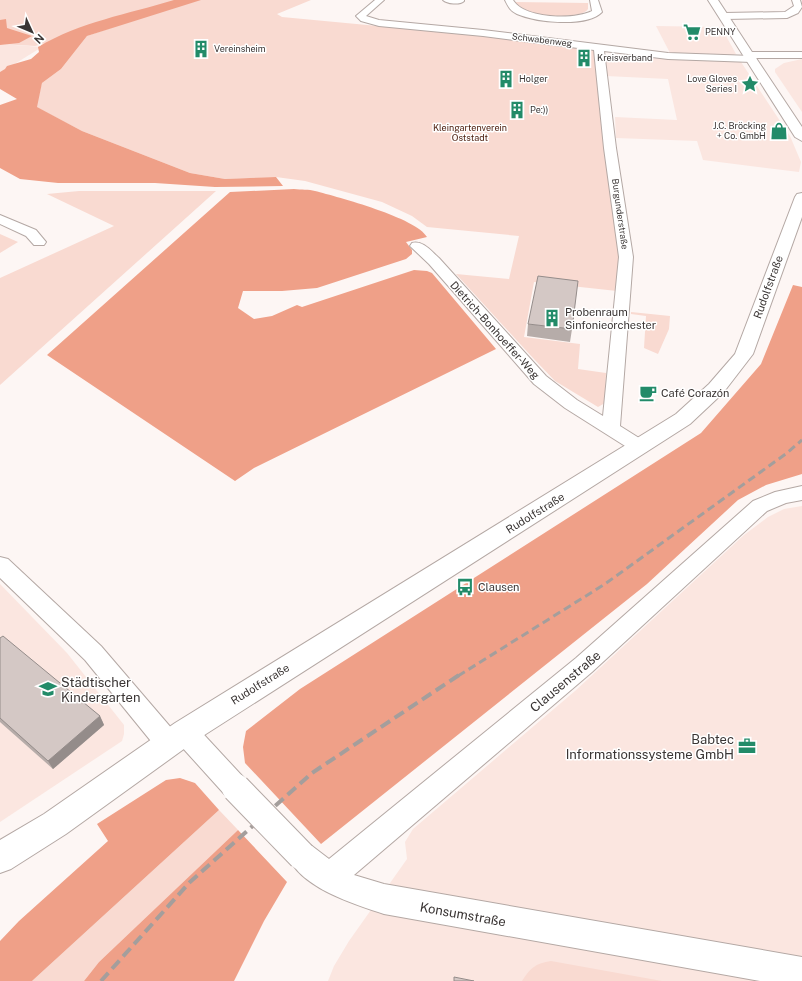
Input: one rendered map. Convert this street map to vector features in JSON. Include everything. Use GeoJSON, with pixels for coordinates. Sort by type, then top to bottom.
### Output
{"type":"FeatureCollection","features":[{"type":"Feature","properties":{"kind":"street","name":"Schwabenweg"},"geometry":{"type":"LineString","coordinates":[[380,0],[362,12],[361,16],[364,19],[380,24],[594,45],[668,56],[751,57]]}},
{"type":"Feature","properties":{"kind":"street"},"geometry":{"type":"LineString","coordinates":[[447,0],[460,1]]}},
{"type":"Feature","properties":{"kind":"street"},"geometry":{"type":"LineString","coordinates":[[508,0],[513,9],[519,12],[584,22],[597,12],[594,0]]}},
{"type":"Feature","properties":{"kind":"street"},"geometry":{"type":"LineString","coordinates":[[713,0],[802,137]]}},
{"type":"Feature","properties":{"kind":"street"},"geometry":{"type":"LineString","coordinates":[[724,16],[787,15],[795,11],[798,6],[796,0]]}},
{"type":"Feature","properties":{"kind":"street","name":"Burgunderstraße"},"geometry":{"type":"LineString","coordinates":[[594,45],[626,257],[611,429]]}},
{"type":"Feature","properties":{"kind":"street"},"geometry":{"type":"LineString","coordinates":[[751,57],[802,56]]}},
{"type":"Feature","properties":{"kind":"street"},"geometry":{"type":"LineString","coordinates":[[751,57],[782,59],[802,56]]}},
{"type":"Feature","properties":{"kind":"street"},"geometry":{"type":"LineString","coordinates":[[761,75],[770,64],[782,59]]}},
{"type":"Feature","properties":{"kind":"street","name":"Rudolfstraße"},"geometry":{"type":"LineString","coordinates":[[0,858],[55,824],[176,737],[683,419],[707,399],[730,375],[744,354],[802,197]]}},
{"type":"Feature","properties":{"kind":"street"},"geometry":{"type":"LineString","coordinates":[[0,219],[31,232],[39,242]]}},
{"type":"Feature","properties":{"kind":"street","name":"Dietrich-Bonhoeffer-Weg"},"geometry":{"type":"LineString","coordinates":[[417,246],[434,261],[540,380],[571,404],[640,447]]}},
{"type":"Feature","properties":{"kind":"street","name":"Clausenstraße"},"geometry":{"type":"LineString","coordinates":[[330,877],[584,665],[760,506],[782,497],[802,493]]}},
{"type":"Feature","properties":{"kind":"street"},"geometry":{"type":"LineString","coordinates":[[0,566],[93,653],[176,737]]}},
{"type":"Feature","properties":{"kind":"street","name":"Konsumstraße"},"geometry":{"type":"LineString","coordinates":[[176,737],[236,788],[302,856],[330,877],[352,889],[384,899],[407,904],[802,973]]}},
{"type":"Feature","properties":{"kind":"shaded area"},"geometry":{"type":"Polygon","coordinates":[[[174,0],[201,0],[87,36],[61,69],[42,83],[37,107],[82,131],[190,173],[225,179],[276,177],[283,186],[215,187],[155,183],[58,183],[20,179],[0,168],[0,105],[17,99],[0,89],[0,72],[7,66],[31,59],[39,52],[38,47],[70,31],[104,19],[174,0]]]}},
{"type":"Feature","properties":{"kind":"shaded area"},"geometry":{"type":"Polygon","coordinates":[[[6,19],[7,28],[32,36],[19,43],[0,45],[0,20],[6,19]]]}},
{"type":"Feature","properties":{"kind":"shaded area"},"geometry":{"type":"Polygon","coordinates":[[[656,26],[721,27],[736,54],[731,56],[670,53],[656,26]]]}},
{"type":"Feature","properties":{"kind":"shaded area"},"geometry":{"type":"Polygon","coordinates":[[[0,44],[42,47],[0,73],[0,44]]]}},
{"type":"Feature","properties":{"kind":"shaded area"},"geometry":{"type":"Polygon","coordinates":[[[604,56],[741,62],[790,136],[801,162],[799,172],[703,160],[697,141],[616,138],[615,117],[677,120],[668,79],[606,76],[604,56]]]}},
{"type":"Feature","properties":{"kind":"shaded area"},"geometry":{"type":"Polygon","coordinates":[[[802,59],[802,112],[775,72],[775,69],[784,63],[802,59]]]}},
{"type":"Feature","properties":{"kind":"shaded area"},"geometry":{"type":"Polygon","coordinates":[[[294,189],[313,190],[376,209],[409,223],[420,230],[427,237],[406,242],[412,250],[412,254],[406,259],[317,288],[282,291],[243,291],[238,308],[254,319],[272,316],[297,305],[302,307],[414,270],[427,271],[432,273],[496,349],[254,468],[235,481],[47,355],[230,192],[294,189]]]}},
{"type":"Feature","properties":{"kind":"shaded area"},"geometry":{"type":"Polygon","coordinates":[[[793,285],[802,287],[802,474],[766,485],[738,500],[647,584],[321,844],[245,763],[243,747],[246,731],[300,689],[701,433],[761,364],[793,285]]]}},
{"type":"Feature","properties":{"kind":"shaded area"},"geometry":{"type":"Polygon","coordinates":[[[802,506],[802,981],[328,981],[334,966],[349,941],[407,859],[405,842],[413,829],[575,691],[744,535],[768,517],[784,509],[802,506]]]}},
{"type":"Feature","properties":{"kind":"shaded area","name":"Städtischer Kindergarten"},"geometry":{"type":"Polygon","coordinates":[[[0,584],[67,653],[124,725],[124,734],[122,741],[0,822],[0,584]]]}},
{"type":"Feature","properties":{"kind":"shaded area"},"geometry":{"type":"Polygon","coordinates":[[[180,778],[195,783],[219,810],[32,981],[0,981],[0,941],[19,921],[108,841],[97,824],[166,780],[180,778]]]}},
{"type":"Feature","properties":{"kind":"shaded area"},"geometry":{"type":"Polygon","coordinates":[[[238,830],[287,882],[264,921],[234,981],[84,981],[99,962],[238,830]]]}},
{"type":"Feature","properties":{"kind":"green space","name":"Kleingartenverein Oststadt"},"geometry":{"type":"Polygon","coordinates":[[[0,0],[311,0],[277,14],[282,17],[484,36],[594,49],[619,246],[617,291],[534,282],[524,337],[580,344],[578,369],[606,373],[605,403],[598,407],[555,381],[456,274],[509,279],[519,236],[427,227],[412,216],[382,202],[305,181],[276,177],[225,179],[190,173],[82,131],[36,107],[42,83],[61,69],[87,36],[131,21],[35,46],[0,44],[0,0]]]}},
{"type":"Feature","properties":{"kind":"green space"},"geometry":{"type":"Polygon","coordinates":[[[515,2],[588,3],[588,9],[584,12],[568,16],[547,16],[524,11],[520,9],[515,2]]]}},
{"type":"Feature","properties":{"kind":"green space"},"geometry":{"type":"Polygon","coordinates":[[[79,191],[216,191],[0,385],[0,278],[114,226],[47,194],[79,191]]]}},
{"type":"Feature","properties":{"kind":"green space"},"geometry":{"type":"Polygon","coordinates":[[[0,234],[18,242],[0,253],[0,234]]]}},
{"type":"Feature","properties":{"kind":"green space"},"geometry":{"type":"Polygon","coordinates":[[[631,312],[670,316],[669,329],[658,354],[644,348],[646,316],[631,314],[631,312]]]}},
{"type":"Feature","properties":{"kind":"green space"},"geometry":{"type":"Polygon","coordinates":[[[219,810],[238,830],[99,962],[84,981],[32,981],[219,810]]]}},
{"type":"Feature","properties":{"kind":"green space"},"geometry":{"type":"Polygon","coordinates":[[[551,961],[662,981],[522,981],[534,967],[541,963],[551,961]]]}},
{"type":"Feature","properties":{"kind":"building"},"geometry":{"type":"Polygon","coordinates":[[[538,276],[578,281],[572,329],[528,324],[538,276]]]}},
{"type":"Feature","properties":{"kind":"building"},"geometry":{"type":"Polygon","coordinates":[[[3,636],[100,716],[48,761],[0,718],[0,638],[3,636]]]}},
{"type":"Feature","properties":{"kind":"building"},"geometry":{"type":"Polygon","coordinates":[[[454,977],[474,981],[454,981],[454,977]]]}},
{"type":"Feature","properties":{"kind":"railway"},"geometry":{"type":"LineString","coordinates":[[458,676],[605,584],[787,453],[802,440]]}},
{"type":"Feature","properties":{"kind":"railway"},"geometry":{"type":"LineString","coordinates":[[101,981],[190,882],[312,773],[459,675]]}},
{"type":"Feature","properties":{"kind":"place","name":"PENNY"},"geometry":{"type":"Point","coordinates":[692,32]}},
{"type":"Feature","properties":{"kind":"place","name":"Vereinsheim"},"geometry":{"type":"Point","coordinates":[201,49]}},
{"type":"Feature","properties":{"kind":"place","name":"Kreisverband"},"geometry":{"type":"Point","coordinates":[584,58]}},
{"type":"Feature","properties":{"kind":"place","name":"Holger"},"geometry":{"type":"Point","coordinates":[506,79]}},
{"type":"Feature","properties":{"kind":"place","name":"Love Gloves Series I"},"geometry":{"type":"Point","coordinates":[750,84]}},
{"type":"Feature","properties":{"kind":"place","name":"Pe:))"},"geometry":{"type":"Point","coordinates":[517,110]}},
{"type":"Feature","properties":{"kind":"place","name":"J.C. Bröcking + Co. GmbH"},"geometry":{"type":"Point","coordinates":[779,131]}},
{"type":"Feature","properties":{"kind":"place","name":"Probenraum Sinfonieorchester"},"geometry":{"type":"Point","coordinates":[552,318]}},
{"type":"Feature","properties":{"kind":"place","name":"Café Corazón"},"geometry":{"type":"Point","coordinates":[648,393]}},
{"type":"Feature","properties":{"kind":"place","name":"Clausen"},"geometry":{"type":"Point","coordinates":[465,587]}},
{"type":"Feature","properties":{"kind":"place","name":"Städtischer Kindergarten"},"geometry":{"type":"Point","coordinates":[48,689]}},
{"type":"Feature","properties":{"kind":"place","name":"Babtec Informationssysteme GmbH"},"geometry":{"type":"Point","coordinates":[747,746]}}]}
